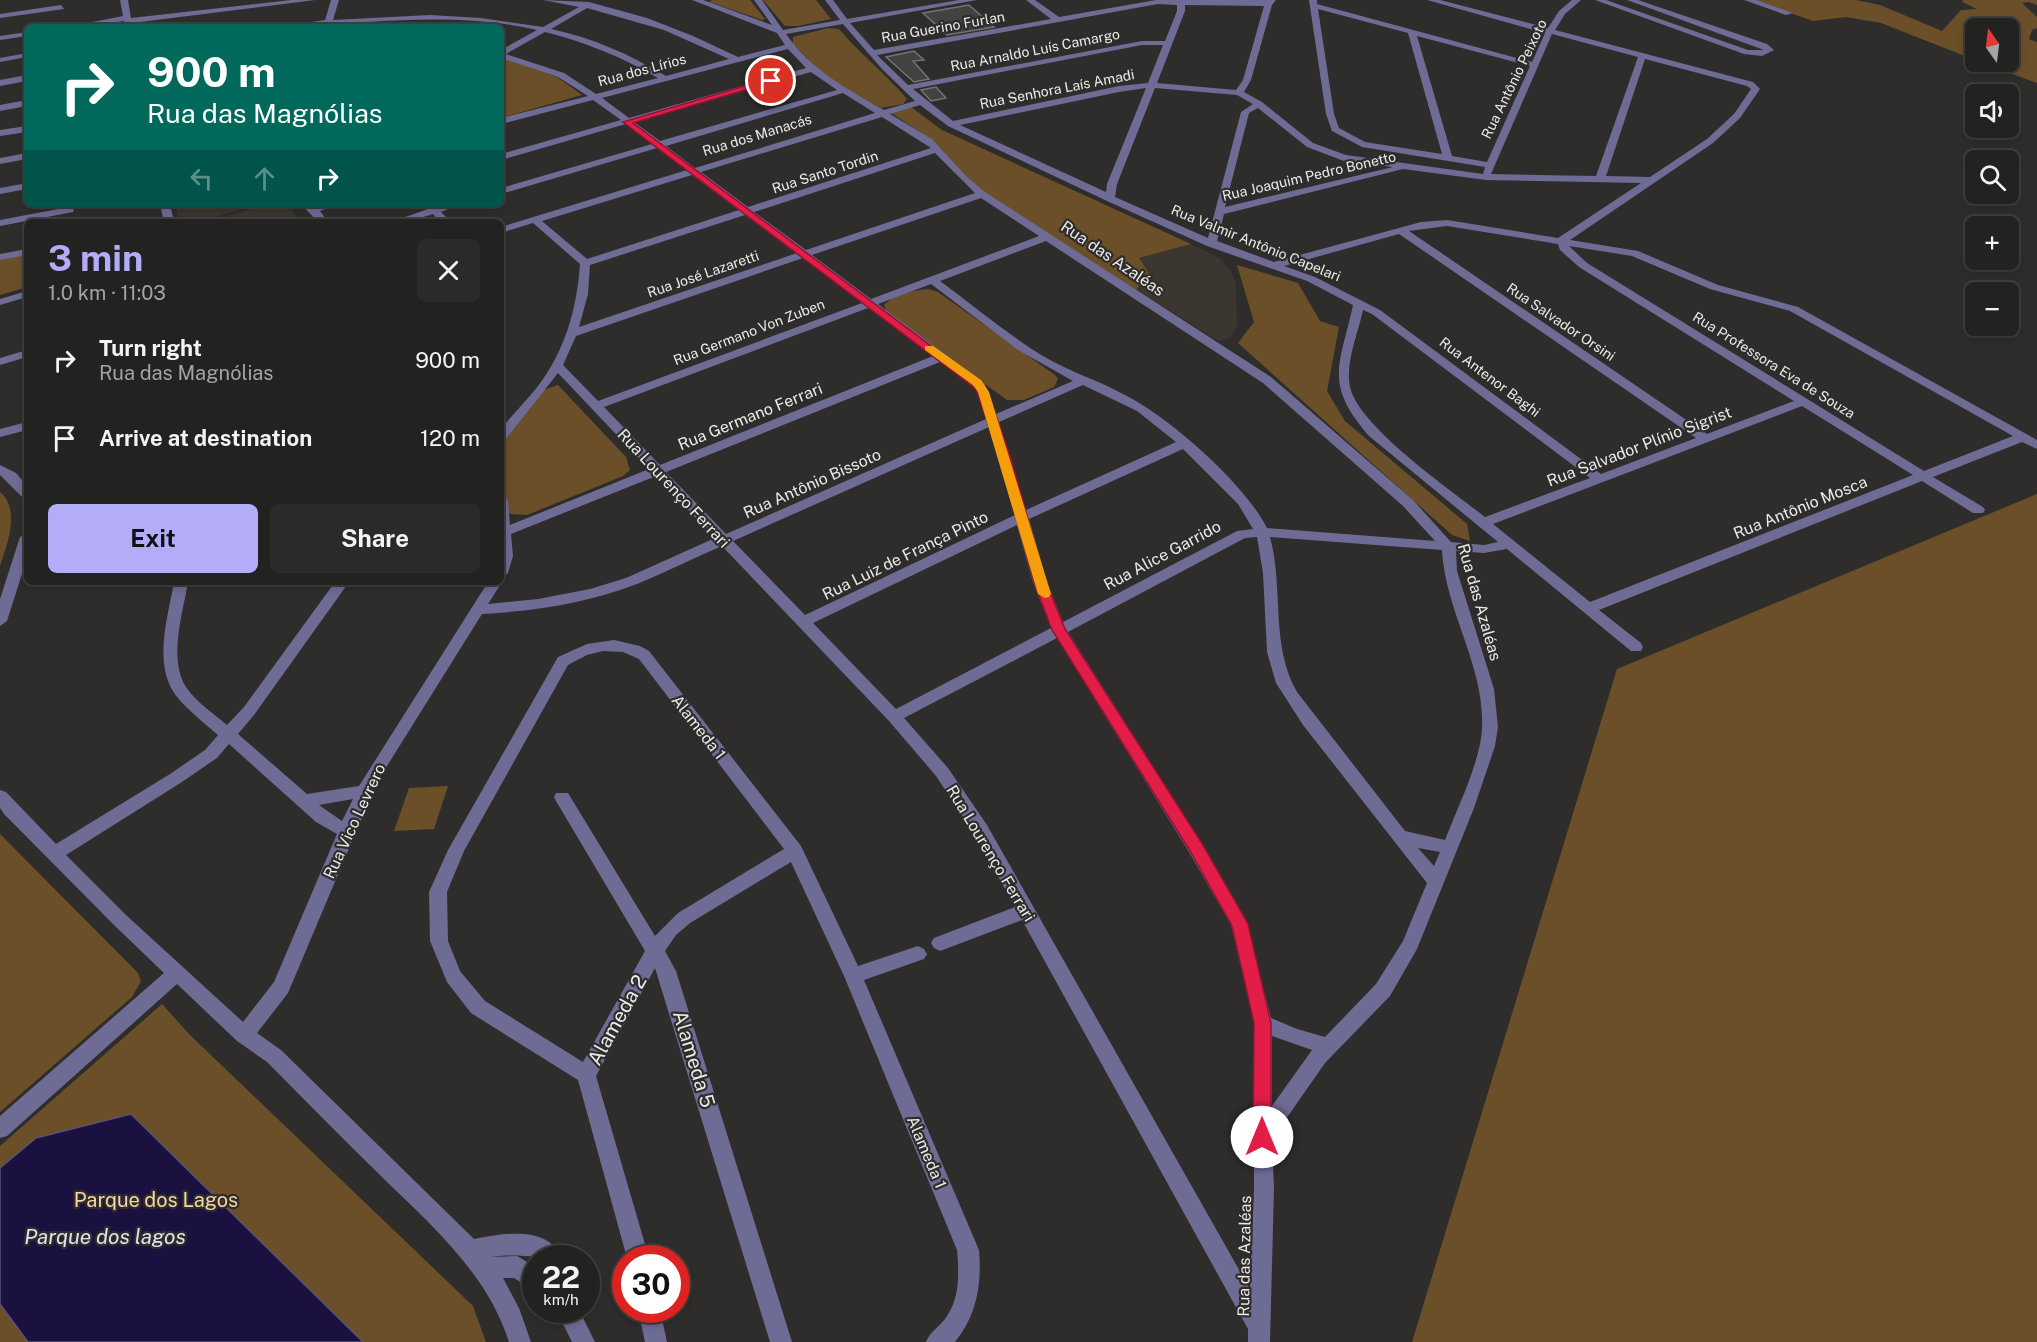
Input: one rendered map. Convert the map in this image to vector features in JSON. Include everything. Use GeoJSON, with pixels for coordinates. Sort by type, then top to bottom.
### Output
{"type":"FeatureCollection","features":[{"type":"Feature","properties":{"kind":"street"},"geometry":{"type":"LineString","coordinates":[[123,0],[128,22]]}},
{"type":"Feature","properties":{"kind":"street"},"geometry":{"type":"LineString","coordinates":[[105,24],[311,0]]}},
{"type":"Feature","properties":{"kind":"street"},"geometry":{"type":"LineString","coordinates":[[335,0],[328,24],[428,19],[486,24]]}},
{"type":"Feature","properties":{"kind":"street"},"geometry":{"type":"LineString","coordinates":[[547,0],[614,11],[680,31],[735,59]]}},
{"type":"Feature","properties":{"kind":"street"},"geometry":{"type":"LineString","coordinates":[[504,52],[597,0]]}},
{"type":"Feature","properties":{"kind":"street","name":"Rua das Azaléas"},"geometry":{"type":"LineString","coordinates":[[758,0],[790,46],[812,69],[880,113],[929,141],[935,150],[981,194],[1268,380],[1408,503],[1449,548],[1450,571],[1486,689],[1490,727],[1487,746],[1411,944],[1383,990],[1309,1069],[1262,1137],[1260,1336]]}},
{"type":"Feature","properties":{"kind":"street","name":"Rua Valmir Antônio Capelari"},"geometry":{"type":"LineString","coordinates":[[829,0],[873,53],[920,102],[951,124],[1188,234],[1311,279],[1359,304]]}},
{"type":"Feature","properties":{"kind":"street"},"geometry":{"type":"LineString","coordinates":[[701,1],[782,32],[973,0]]}},
{"type":"Feature","properties":{"kind":"street"},"geometry":{"type":"LineString","coordinates":[[1030,0],[1057,20]]}},
{"type":"Feature","properties":{"kind":"street"},"geometry":{"type":"LineString","coordinates":[[1431,0],[1549,33],[1750,84],[1756,89],[1728,127],[1562,240]]}},
{"type":"Feature","properties":{"kind":"street"},"geometry":{"type":"LineString","coordinates":[[1597,4],[1682,29],[1747,52],[1767,53],[1770,50],[1631,0]]}},
{"type":"Feature","properties":{"kind":"street"},"geometry":{"type":"LineString","coordinates":[[1748,0],[1789,14]]}},
{"type":"Feature","properties":{"kind":"street"},"geometry":{"type":"LineString","coordinates":[[1110,199],[1112,184],[1168,43],[1180,11],[1181,1]]}},
{"type":"Feature","properties":{"kind":"street","name":"Rua Guerino Furlan"},"geometry":{"type":"LineString","coordinates":[[873,53],[1158,2],[1270,2]]}},
{"type":"Feature","properties":{"kind":"street"},"geometry":{"type":"LineString","coordinates":[[1270,2],[1247,80],[1239,93],[1259,104],[1301,139],[1326,152],[1344,158],[1486,177],[1651,180]]}},
{"type":"Feature","properties":{"kind":"street","name":"Rua Antônio Peixoto"},"geometry":{"type":"LineString","coordinates":[[1486,177],[1489,165],[1549,33],[1562,13],[1576,2]]}},
{"type":"Feature","properties":{"kind":"street"},"geometry":{"type":"LineString","coordinates":[[1489,165],[1362,144],[1335,129],[1329,114],[1313,3],[1534,65]]}},
{"type":"Feature","properties":{"kind":"street"},"geometry":{"type":"LineString","coordinates":[[0,16],[62,7]]}},
{"type":"Feature","properties":{"kind":"street"},"geometry":{"type":"LineString","coordinates":[[504,26],[543,29],[591,40],[617,50],[664,78]]}},
{"type":"Feature","properties":{"kind":"street"},"geometry":{"type":"LineString","coordinates":[[1411,30],[1448,159]]}},
{"type":"Feature","properties":{"kind":"street"},"geometry":{"type":"LineString","coordinates":[[0,38],[24,34]]}},
{"type":"Feature","properties":{"kind":"street","name":"Rua Arnaldo Luís Camargo"},"geometry":{"type":"LineString","coordinates":[[907,88],[1142,43],[1168,43]]}},
{"type":"Feature","properties":{"kind":"street","name":"Rua dos Lírios"},"geometry":{"type":"LineString","coordinates":[[504,120],[790,46]]}},
{"type":"Feature","properties":{"kind":"street"},"geometry":{"type":"LineString","coordinates":[[504,55],[561,75],[594,96],[981,387],[1040,582],[1059,630],[1195,847],[1240,924],[1263,1023],[1262,1137]]}},
{"type":"Feature","properties":{"kind":"street"},"geometry":{"type":"LineString","coordinates":[[0,60],[24,56]]}},
{"type":"Feature","properties":{"kind":"street"},"geometry":{"type":"LineString","coordinates":[[1600,179],[1642,57]]}},
{"type":"Feature","properties":{"kind":"street"},"geometry":{"type":"LineString","coordinates":[[504,156],[812,69]]}},
{"type":"Feature","properties":{"kind":"street"},"geometry":{"type":"LineString","coordinates":[[0,83],[24,79]]}},
{"type":"Feature","properties":{"kind":"street","name":"Rua Senhora Laís Amadi"},"geometry":{"type":"LineString","coordinates":[[951,124],[1151,85],[1239,93]]}},
{"type":"Feature","properties":{"kind":"street"},"geometry":{"type":"LineString","coordinates":[[504,190],[845,90]]}},
{"type":"Feature","properties":{"kind":"street","name":"Rua dos Manacás"},"geometry":{"type":"LineString","coordinates":[[504,229],[920,102]]}},
{"type":"Feature","properties":{"kind":"street"},"geometry":{"type":"LineString","coordinates":[[0,108],[24,104]]}},
{"type":"Feature","properties":{"kind":"street"},"geometry":{"type":"LineString","coordinates":[[1211,244],[1245,112],[1259,104]]}},
{"type":"Feature","properties":{"kind":"street"},"geometry":{"type":"LineString","coordinates":[[0,133],[24,129]]}},
{"type":"Feature","properties":{"kind":"street","name":"Rua Santo Tordin"},"geometry":{"type":"LineString","coordinates":[[585,263],[935,150]]}},
{"type":"Feature","properties":{"kind":"street"},"geometry":{"type":"LineString","coordinates":[[0,161],[24,157]]}},
{"type":"Feature","properties":{"kind":"street","name":"Rua Joaquim Pedro Bonetto"},"geometry":{"type":"LineString","coordinates":[[1218,212],[1407,167]]}},
{"type":"Feature","properties":{"kind":"street"},"geometry":{"type":"LineString","coordinates":[[1085,188],[1112,184]]}},
{"type":"Feature","properties":{"kind":"street"},"geometry":{"type":"LineString","coordinates":[[0,191],[24,187]]}},
{"type":"Feature","properties":{"kind":"street","name":"Rua José Lazaretti"},"geometry":{"type":"LineString","coordinates":[[570,334],[981,194]]}},
{"type":"Feature","properties":{"kind":"street"},"geometry":{"type":"LineString","coordinates":[[0,223],[69,207]]}},
{"type":"Feature","properties":{"kind":"street"},"geometry":{"type":"LineString","coordinates":[[310,207],[320,219]]}},
{"type":"Feature","properties":{"kind":"street"},"geometry":{"type":"LineString","coordinates":[[403,219],[431,207],[443,219]]}},
{"type":"Feature","properties":{"kind":"street"},"geometry":{"type":"LineString","coordinates":[[504,431],[547,381],[557,365],[580,304],[585,263],[534,219]]}},
{"type":"Feature","properties":{"kind":"street"},"geometry":{"type":"LineString","coordinates":[[1274,265],[1400,230],[1421,225],[1447,223],[1634,253],[1714,287],[1794,309],[2037,445]]}},
{"type":"Feature","properties":{"kind":"street"},"geometry":{"type":"LineString","coordinates":[[1188,234],[1214,227]]}},
{"type":"Feature","properties":{"kind":"street","name":"Rua Salvador Orsini"},"geometry":{"type":"LineString","coordinates":[[1400,230],[1706,439]]}},
{"type":"Feature","properties":{"kind":"street","name":"Rua Germano Von Zuben"},"geometry":{"type":"LineString","coordinates":[[596,406],[1048,236]]}},
{"type":"Feature","properties":{"kind":"street","name":"Rua Professora Eva de Souza"},"geometry":{"type":"LineString","coordinates":[[1562,240],[1564,248],[1583,265],[1978,510]]}},
{"type":"Feature","properties":{"kind":"street"},"geometry":{"type":"LineString","coordinates":[[0,257],[24,253]]}},
{"type":"Feature","properties":{"kind":"street"},"geometry":{"type":"LineString","coordinates":[[932,280],[1043,361],[1126,399],[1156,418],[1185,443],[1243,503],[1262,532],[1272,591],[1274,651],[1279,673],[1294,699],[1436,881]]}},
{"type":"Feature","properties":{"kind":"street"},"geometry":{"type":"LineString","coordinates":[[0,302],[24,295]]}},
{"type":"Feature","properties":{"kind":"street"},"geometry":{"type":"LineString","coordinates":[[1359,304],[1343,372],[1346,398],[1352,410],[1373,433],[1636,647]]}},
{"type":"Feature","properties":{"kind":"street","name":"Rua Antenor Baghi"},"geometry":{"type":"LineString","coordinates":[[1359,304],[1393,322],[1600,479]]}},
{"type":"Feature","properties":{"kind":"street"},"geometry":{"type":"LineString","coordinates":[[0,362],[24,354]]}},
{"type":"Feature","properties":{"kind":"street","name":"Rua Germano Ferrari"},"geometry":{"type":"LineString","coordinates":[[504,532],[941,357]]}},
{"type":"Feature","properties":{"kind":"street","name":"Rua Lourenço Ferrari"},"geometry":{"type":"LineString","coordinates":[[557,365],[894,717],[942,772],[981,830],[1260,1336]]}},
{"type":"Feature","properties":{"kind":"street","name":"Rua Antônio Bissoto"},"geometry":{"type":"LineString","coordinates":[[478,609],[520,608],[579,599],[631,581],[1084,381]]}},
{"type":"Feature","properties":{"kind":"street","name":"Rua Salvador Plínio Sigrist"},"geometry":{"type":"LineString","coordinates":[[1485,522],[1805,401]]}},
{"type":"Feature","properties":{"kind":"street"},"geometry":{"type":"LineString","coordinates":[[0,433],[24,427]]}},
{"type":"Feature","properties":{"kind":"street","name":"Rua Antônio Mosca"},"geometry":{"type":"LineString","coordinates":[[1590,608],[2022,437]]}},
{"type":"Feature","properties":{"kind":"street","name":"Rua Luiz de França Pinto"},"geometry":{"type":"LineString","coordinates":[[803,622],[1022,517],[1185,443]]}},
{"type":"Feature","properties":{"kind":"street"},"geometry":{"type":"LineString","coordinates":[[0,470],[11,476],[24,491]]}},
{"type":"Feature","properties":{"kind":"street"},"geometry":{"type":"LineString","coordinates":[[504,532],[506,556],[504,563]]}},
{"type":"Feature","properties":{"kind":"street","name":"Rua Alice Garrido"},"geometry":{"type":"LineString","coordinates":[[894,717],[1230,538],[1262,532],[1449,548],[1484,549],[1509,544]]}},
{"type":"Feature","properties":{"kind":"street"},"geometry":{"type":"LineString","coordinates":[[0,621],[24,546]]}},
{"type":"Feature","properties":{"kind":"street"},"geometry":{"type":"LineString","coordinates":[[181,585],[171,647],[172,667],[178,687],[229,736],[321,817],[346,831]]}},
{"type":"Feature","properties":{"kind":"street"},"geometry":{"type":"LineString","coordinates":[[55,853],[211,754],[229,736],[340,585]]}},
{"type":"Feature","properties":{"kind":"street","name":"Rua Vico Levrero"},"geometry":{"type":"LineString","coordinates":[[244,1035],[281,987],[364,791],[493,585]]}},
{"type":"Feature","properties":{"kind":"street","name":"Alameda 1"},"geometry":{"type":"LineString","coordinates":[[586,1075],[478,1007],[453,976],[439,941],[438,892],[456,850],[563,661],[590,648],[610,645],[631,646],[644,655],[795,851],[854,976],[968,1250],[969,1287],[961,1315],[945,1337],[937,1342]]}},
{"type":"Feature","properties":{"kind":"street"},"geometry":{"type":"LineString","coordinates":[[305,801],[364,791]]}},
{"type":"Feature","properties":{"kind":"street"},"geometry":{"type":"LineString","coordinates":[[0,796],[10,809],[177,973],[244,1035],[274,1056],[469,1251],[503,1299],[520,1342]]}},
{"type":"Feature","properties":{"kind":"street","name":"Alameda 5"},"geometry":{"type":"LineString","coordinates":[[562,797],[656,949],[667,971],[781,1342]]}},
{"type":"Feature","properties":{"kind":"street"},"geometry":{"type":"LineString","coordinates":[[1401,837],[1449,848]]}},
{"type":"Feature","properties":{"kind":"street","name":"Alameda 2"},"geometry":{"type":"LineString","coordinates":[[634,1245],[586,1075],[656,949],[670,930],[684,918],[795,851]]}},
{"type":"Feature","properties":{"kind":"street"},"geometry":{"type":"LineString","coordinates":[[940,943],[1026,911]]}},
{"type":"Feature","properties":{"kind":"street"},"geometry":{"type":"LineString","coordinates":[[854,976],[918,954]]}},
{"type":"Feature","properties":{"kind":"street"},"geometry":{"type":"LineString","coordinates":[[0,1129],[177,973]]}},
{"type":"Feature","properties":{"kind":"street"},"geometry":{"type":"LineString","coordinates":[[1263,1023],[1294,1037],[1330,1047]]}},
{"type":"Feature","properties":{"kind":"street"},"geometry":{"type":"LineString","coordinates":[[469,1251],[505,1244],[522,1246]]}},
{"type":"Feature","properties":{"kind":"street"},"geometry":{"type":"LineString","coordinates":[[483,1268],[517,1267],[522,1271]]}},
{"type":"Feature","properties":{"kind":"street"},"geometry":{"type":"LineString","coordinates":[[574,1323],[584,1342]]}},
{"type":"Feature","properties":{"kind":"street"},"geometry":{"type":"LineString","coordinates":[[652,1323],[656,1342]]}},
{"type":"Feature","properties":{"kind":"shaded area"},"geometry":{"type":"Polygon","coordinates":[[[176,207],[249,207],[209,219],[178,219],[176,207]]]}},
{"type":"Feature","properties":{"kind":"shaded area"},"geometry":{"type":"Polygon","coordinates":[[[258,207],[290,207],[298,219],[217,219],[258,207]]]}},
{"type":"Feature","properties":{"kind":"shaded area"},"geometry":{"type":"Polygon","coordinates":[[[1191,244],[1221,259],[1231,271],[1236,284],[1237,327],[1229,338],[1219,341],[1136,290],[1149,273],[1139,258],[1191,244]]]}},
{"type":"Feature","properties":{"kind":"green space"},"geometry":{"type":"Polygon","coordinates":[[[712,0],[750,0],[765,19],[762,20],[709,2],[712,0]]]}},
{"type":"Feature","properties":{"kind":"green space"},"geometry":{"type":"Polygon","coordinates":[[[763,0],[816,0],[831,19],[798,26],[785,26],[763,0]]]}},
{"type":"Feature","properties":{"kind":"green space"},"geometry":{"type":"Polygon","coordinates":[[[1754,0],[1856,0],[1880,5],[1942,31],[1961,10],[1977,9],[1962,2],[1963,0],[2037,0],[2037,5],[2029,2],[2022,3],[2037,17],[2037,28],[2032,30],[2029,39],[2037,42],[2037,83],[2007,72],[2019,72],[2019,18],[1965,18],[1965,56],[1881,23],[1846,17],[1813,21],[1754,0]]]}},
{"type":"Feature","properties":{"kind":"green space"},"geometry":{"type":"Polygon","coordinates":[[[828,28],[839,29],[907,99],[903,104],[881,108],[848,90],[826,77],[793,44],[793,37],[828,28]]]}},
{"type":"Feature","properties":{"kind":"green space"},"geometry":{"type":"Polygon","coordinates":[[[504,58],[557,77],[582,95],[504,117],[504,58]]]}},
{"type":"Feature","properties":{"kind":"green space"},"geometry":{"type":"Polygon","coordinates":[[[911,107],[942,130],[1191,244],[1139,258],[1149,273],[1136,290],[961,177],[931,139],[891,113],[911,107]]]}},
{"type":"Feature","properties":{"kind":"green space"},"geometry":{"type":"Polygon","coordinates":[[[24,255],[24,288],[0,295],[0,259],[24,255]]]}},
{"type":"Feature","properties":{"kind":"green space"},"geometry":{"type":"Polygon","coordinates":[[[1237,265],[1298,283],[1320,321],[1339,327],[1327,391],[1345,421],[1467,524],[1470,541],[1452,535],[1238,343],[1254,322],[1237,265]]]}},
{"type":"Feature","properties":{"kind":"green space"},"geometry":{"type":"Polygon","coordinates":[[[929,289],[938,292],[1055,375],[1058,379],[1054,387],[1024,400],[1007,400],[887,312],[884,305],[893,298],[929,289]]]}},
{"type":"Feature","properties":{"kind":"green space"},"geometry":{"type":"Polygon","coordinates":[[[558,385],[626,457],[630,470],[623,476],[527,515],[510,514],[506,509],[504,439],[543,390],[558,385]]]}},
{"type":"Feature","properties":{"kind":"green space"},"geometry":{"type":"Polygon","coordinates":[[[0,492],[10,508],[11,518],[9,538],[0,566],[0,492]]]}},
{"type":"Feature","properties":{"kind":"green space"},"geometry":{"type":"Polygon","coordinates":[[[2037,494],[2037,1342],[1412,1342],[1617,669],[2037,494]]]}},
{"type":"Feature","properties":{"kind":"green space"},"geometry":{"type":"Polygon","coordinates":[[[448,786],[434,829],[394,831],[409,788],[448,786]]]}},
{"type":"Feature","properties":{"kind":"green space"},"geometry":{"type":"Polygon","coordinates":[[[0,834],[138,973],[141,981],[132,997],[0,1112],[0,834]]]}},
{"type":"Feature","properties":{"kind":"green space","name":"Parque dos Lagos"},"geometry":{"type":"Polygon","coordinates":[[[162,1004],[190,1035],[473,1306],[486,1342],[0,1342],[0,1146],[162,1004]]]}},
{"type":"Feature","properties":{"kind":"water","name":"Parque dos lagos"},"geometry":{"type":"Polygon","coordinates":[[[131,1114],[363,1342],[28,1342],[0,1304],[0,1168],[36,1138],[131,1114]]]}},
{"type":"Feature","properties":{"kind":"building"},"geometry":{"type":"Polygon","coordinates":[[[969,5],[994,27],[947,35],[923,13],[969,5]]]}},
{"type":"Feature","properties":{"kind":"building"},"geometry":{"type":"Polygon","coordinates":[[[914,51],[924,60],[913,61],[929,79],[914,82],[886,57],[914,51]]]}},
{"type":"Feature","properties":{"kind":"building"},"geometry":{"type":"Polygon","coordinates":[[[936,87],[946,98],[931,101],[921,90],[936,87]]]}},
{"type":"Feature","properties":{"kind":"slow traffic"},"geometry":{"type":"LineString","coordinates":[[929,348],[981,387],[1005,456],[1045,594]]}},
{"type":"Feature","properties":{"kind":"route"},"geometry":{"type":"LineString","coordinates":[[771,81],[627,122],[981,387],[1005,456],[1040,582],[1059,630],[1195,847],[1240,924],[1263,1023],[1262,1137]]}}]}
